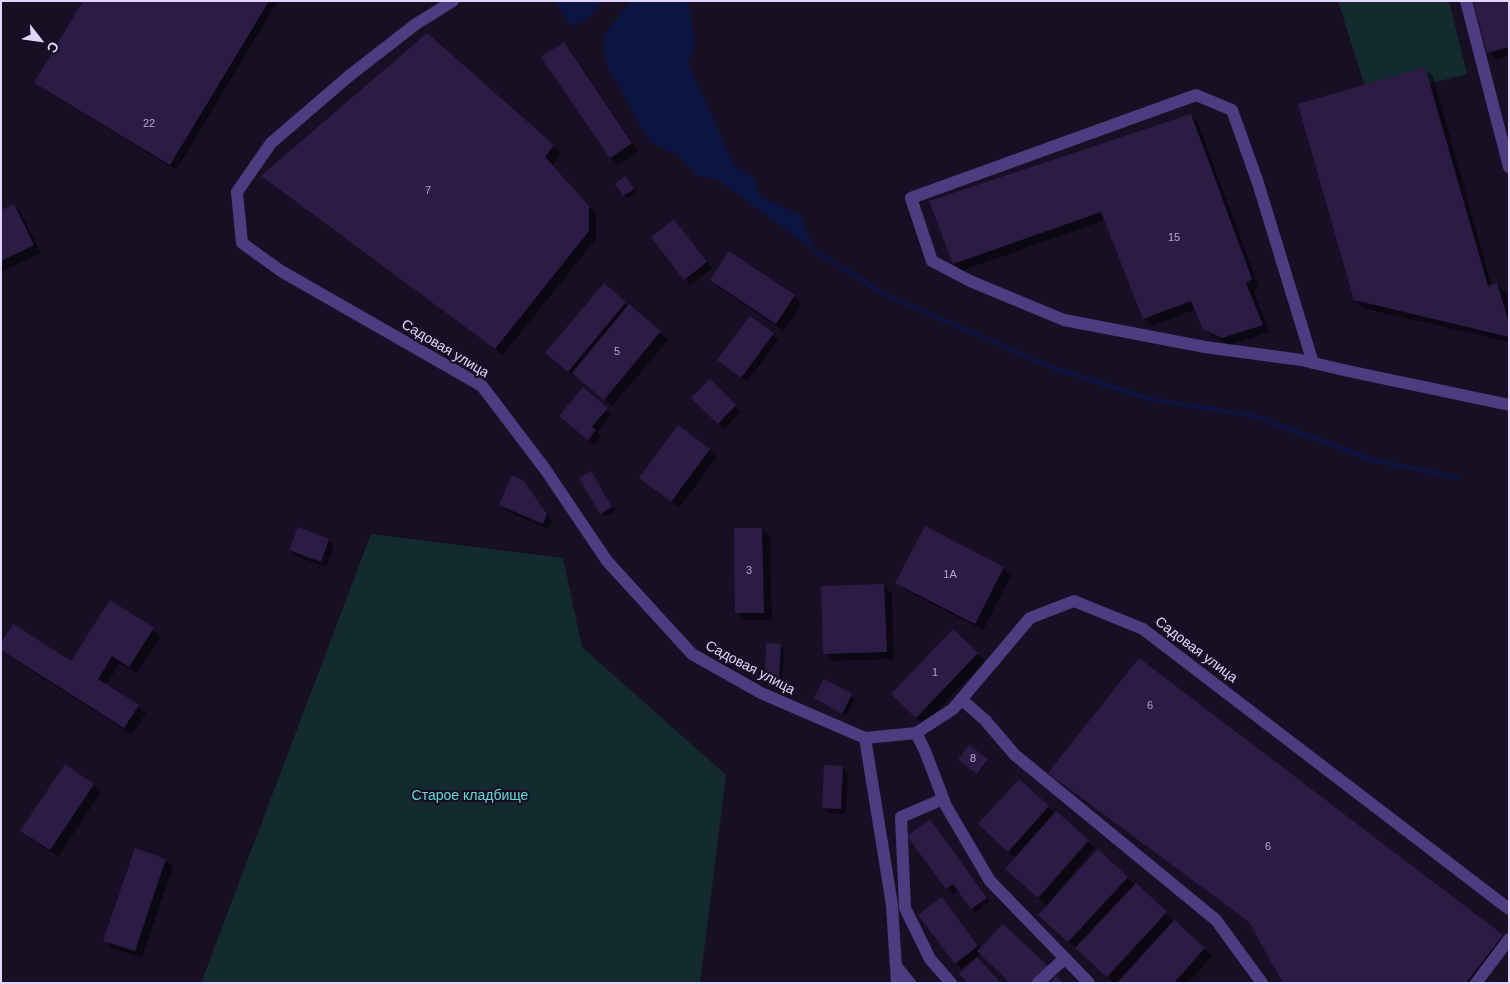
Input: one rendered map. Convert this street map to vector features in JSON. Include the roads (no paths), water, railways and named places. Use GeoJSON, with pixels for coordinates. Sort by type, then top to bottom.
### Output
{"type":"FeatureCollection","features":[{"type":"Feature","properties":{"kind":"street","name":"Садовая улица"},"geometry":{"type":"LineString","coordinates":[[453,1],[416,24],[356,70],[271,143],[237,192],[242,243],[280,271],[482,386],[545,469],[607,561],[692,654],[761,693],[865,738],[916,732],[952,709],[1030,618],[1074,601],[1143,629],[1509,909]]}},
{"type":"Feature","properties":{"kind":"street"},"geometry":{"type":"LineString","coordinates":[[1466,1],[1509,167]]}},
{"type":"Feature","properties":{"kind":"street"},"geometry":{"type":"LineString","coordinates":[[1313,363],[1258,183],[1232,110],[1196,95],[911,198],[932,261],[970,281],[1064,320],[1205,347],[1313,363],[1509,405]]}},
{"type":"Feature","properties":{"kind":"street"},"geometry":{"type":"LineString","coordinates":[[960,700],[985,720],[1015,754],[1216,920],[1262,983]]}},
{"type":"Feature","properties":{"kind":"street"},"geometry":{"type":"LineString","coordinates":[[916,732],[943,799],[990,881],[1089,983]]}},
{"type":"Feature","properties":{"kind":"street"},"geometry":{"type":"LineString","coordinates":[[865,738],[892,905],[897,983]]}},
{"type":"Feature","properties":{"kind":"street"},"geometry":{"type":"LineString","coordinates":[[943,799],[901,817],[905,908],[930,960],[951,983]]}},
{"type":"Feature","properties":{"kind":"street"},"geometry":{"type":"LineString","coordinates":[[1476,983],[1509,939]]}},
{"type":"Feature","properties":{"kind":"street"},"geometry":{"type":"LineString","coordinates":[[1038,983],[1065,958]]}},
{"type":"Feature","properties":{"kind":"street"},"geometry":{"type":"LineString","coordinates":[[896,966],[910,983]]}},
{"type":"Feature","properties":{"kind":"waterway"},"geometry":{"type":"LineString","coordinates":[[814,250],[884,294],[1053,368],[1150,399],[1254,416],[1373,460],[1458,478]]}},
{"type":"Feature","properties":{"kind":"park label","name":"Старое кладбище"},"geometry":{"type":"Point","coordinates":[470,796]}}]}
